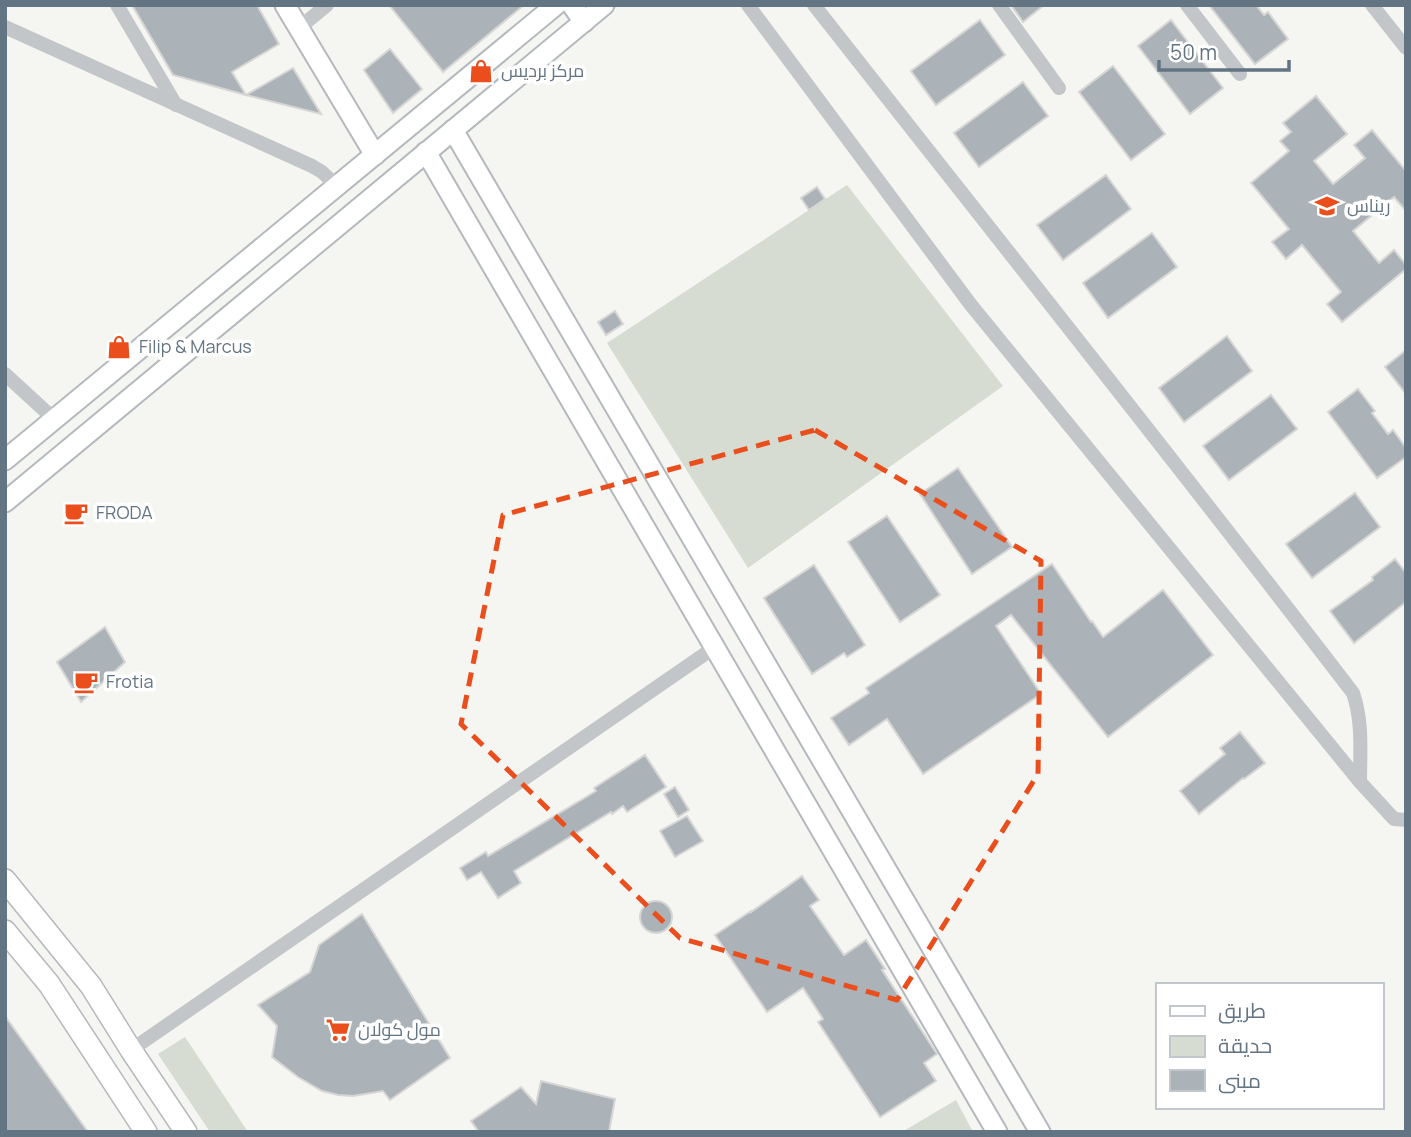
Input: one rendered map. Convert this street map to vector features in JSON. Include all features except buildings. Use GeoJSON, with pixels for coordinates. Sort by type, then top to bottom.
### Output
{"type":"FeatureCollection","features":[{"type":"Feature","properties":{"kind":"main road"},"geometry":{"type":"LineString","coordinates":[[5,880],[91,986],[186,1132]]}},
{"type":"Feature","properties":{"kind":"main road"},"geometry":{"type":"LineString","coordinates":[[5,931],[49,984],[146,1132]]}},
{"type":"Feature","properties":{"kind":"street"},"geometry":{"type":"LineString","coordinates":[[117,5],[176,105]]}},
{"type":"Feature","properties":{"kind":"street"},"geometry":{"type":"LineString","coordinates":[[285,5],[375,155]]}},
{"type":"Feature","properties":{"kind":"street"},"geometry":{"type":"LineString","coordinates":[[299,28],[327,5]]}},
{"type":"Feature","properties":{"kind":"street"},"geometry":{"type":"LineString","coordinates":[[5,460],[556,5]]}},
{"type":"Feature","properties":{"kind":"street"},"geometry":{"type":"LineString","coordinates":[[572,5],[584,22]]}},
{"type":"Feature","properties":{"kind":"street"},"geometry":{"type":"LineString","coordinates":[[5,502],[604,5]]}},
{"type":"Feature","properties":{"kind":"street"},"geometry":{"type":"LineString","coordinates":[[748,5],[971,305],[1360,782],[1394,819],[1406,820]]}},
{"type":"Feature","properties":{"kind":"street"},"geometry":{"type":"LineString","coordinates":[[814,5],[1228,530],[1353,693],[1359,709],[1360,782]]}},
{"type":"Feature","properties":{"kind":"street"},"geometry":{"type":"LineString","coordinates":[[999,5],[1059,88]]}},
{"type":"Feature","properties":{"kind":"street"},"geometry":{"type":"LineString","coordinates":[[1187,5],[1240,74]]}},
{"type":"Feature","properties":{"kind":"street"},"geometry":{"type":"LineString","coordinates":[[1372,5],[1406,48]]}},
{"type":"Feature","properties":{"kind":"street"},"geometry":{"type":"LineString","coordinates":[[5,27],[312,166],[337,186]]}},
{"type":"Feature","properties":{"kind":"street"},"geometry":{"type":"LineString","coordinates":[[453,130],[1040,1132]]}},
{"type":"Feature","properties":{"kind":"street"},"geometry":{"type":"LineString","coordinates":[[426,152],[997,1132]]}},
{"type":"Feature","properties":{"kind":"street"},"geometry":{"type":"LineString","coordinates":[[5,374],[55,420]]}},
{"type":"Feature","properties":{"kind":"street"},"geometry":{"type":"LineString","coordinates":[[131,1051],[715,647]]}},
{"type":"Feature","properties":{"kind":"highlighted area"},"geometry":{"type":"Polygon","coordinates":[[[815,430],[1041,561],[1038,774],[897,1000],[680,938],[461,724],[503,515],[815,430]]]}},
{"type":"Feature","properties":{"kind":"green space"},"geometry":{"type":"Polygon","coordinates":[[[847,185],[1003,386],[748,568],[607,343],[847,185]]]}},
{"type":"Feature","properties":{"kind":"green space"},"geometry":{"type":"Polygon","coordinates":[[[185,1037],[248,1132],[210,1132],[158,1054],[185,1037]]]}},
{"type":"Feature","properties":{"kind":"green space"},"geometry":{"type":"Polygon","coordinates":[[[956,1100],[973,1132],[902,1132],[956,1100]]]}},
{"type":"Feature","properties":{"kind":"place","name":"مرکز بردیس"},"geometry":{"type":"Point","coordinates":[481,71]}},
{"type":"Feature","properties":{"kind":"place","name":"ريناس"},"geometry":{"type":"Point","coordinates":[1327,206]}},
{"type":"Feature","properties":{"kind":"place","name":"Filip & Marcus"},"geometry":{"type":"Point","coordinates":[119,347]}},
{"type":"Feature","properties":{"kind":"place","name":"FRODA"},"geometry":{"type":"Point","coordinates":[76,513]}},
{"type":"Feature","properties":{"kind":"place","name":"Frotia"},"geometry":{"type":"Point","coordinates":[86,682]}},
{"type":"Feature","properties":{"kind":"place","name":"مول كولان"},"geometry":{"type":"Point","coordinates":[338,1030]}}]}
